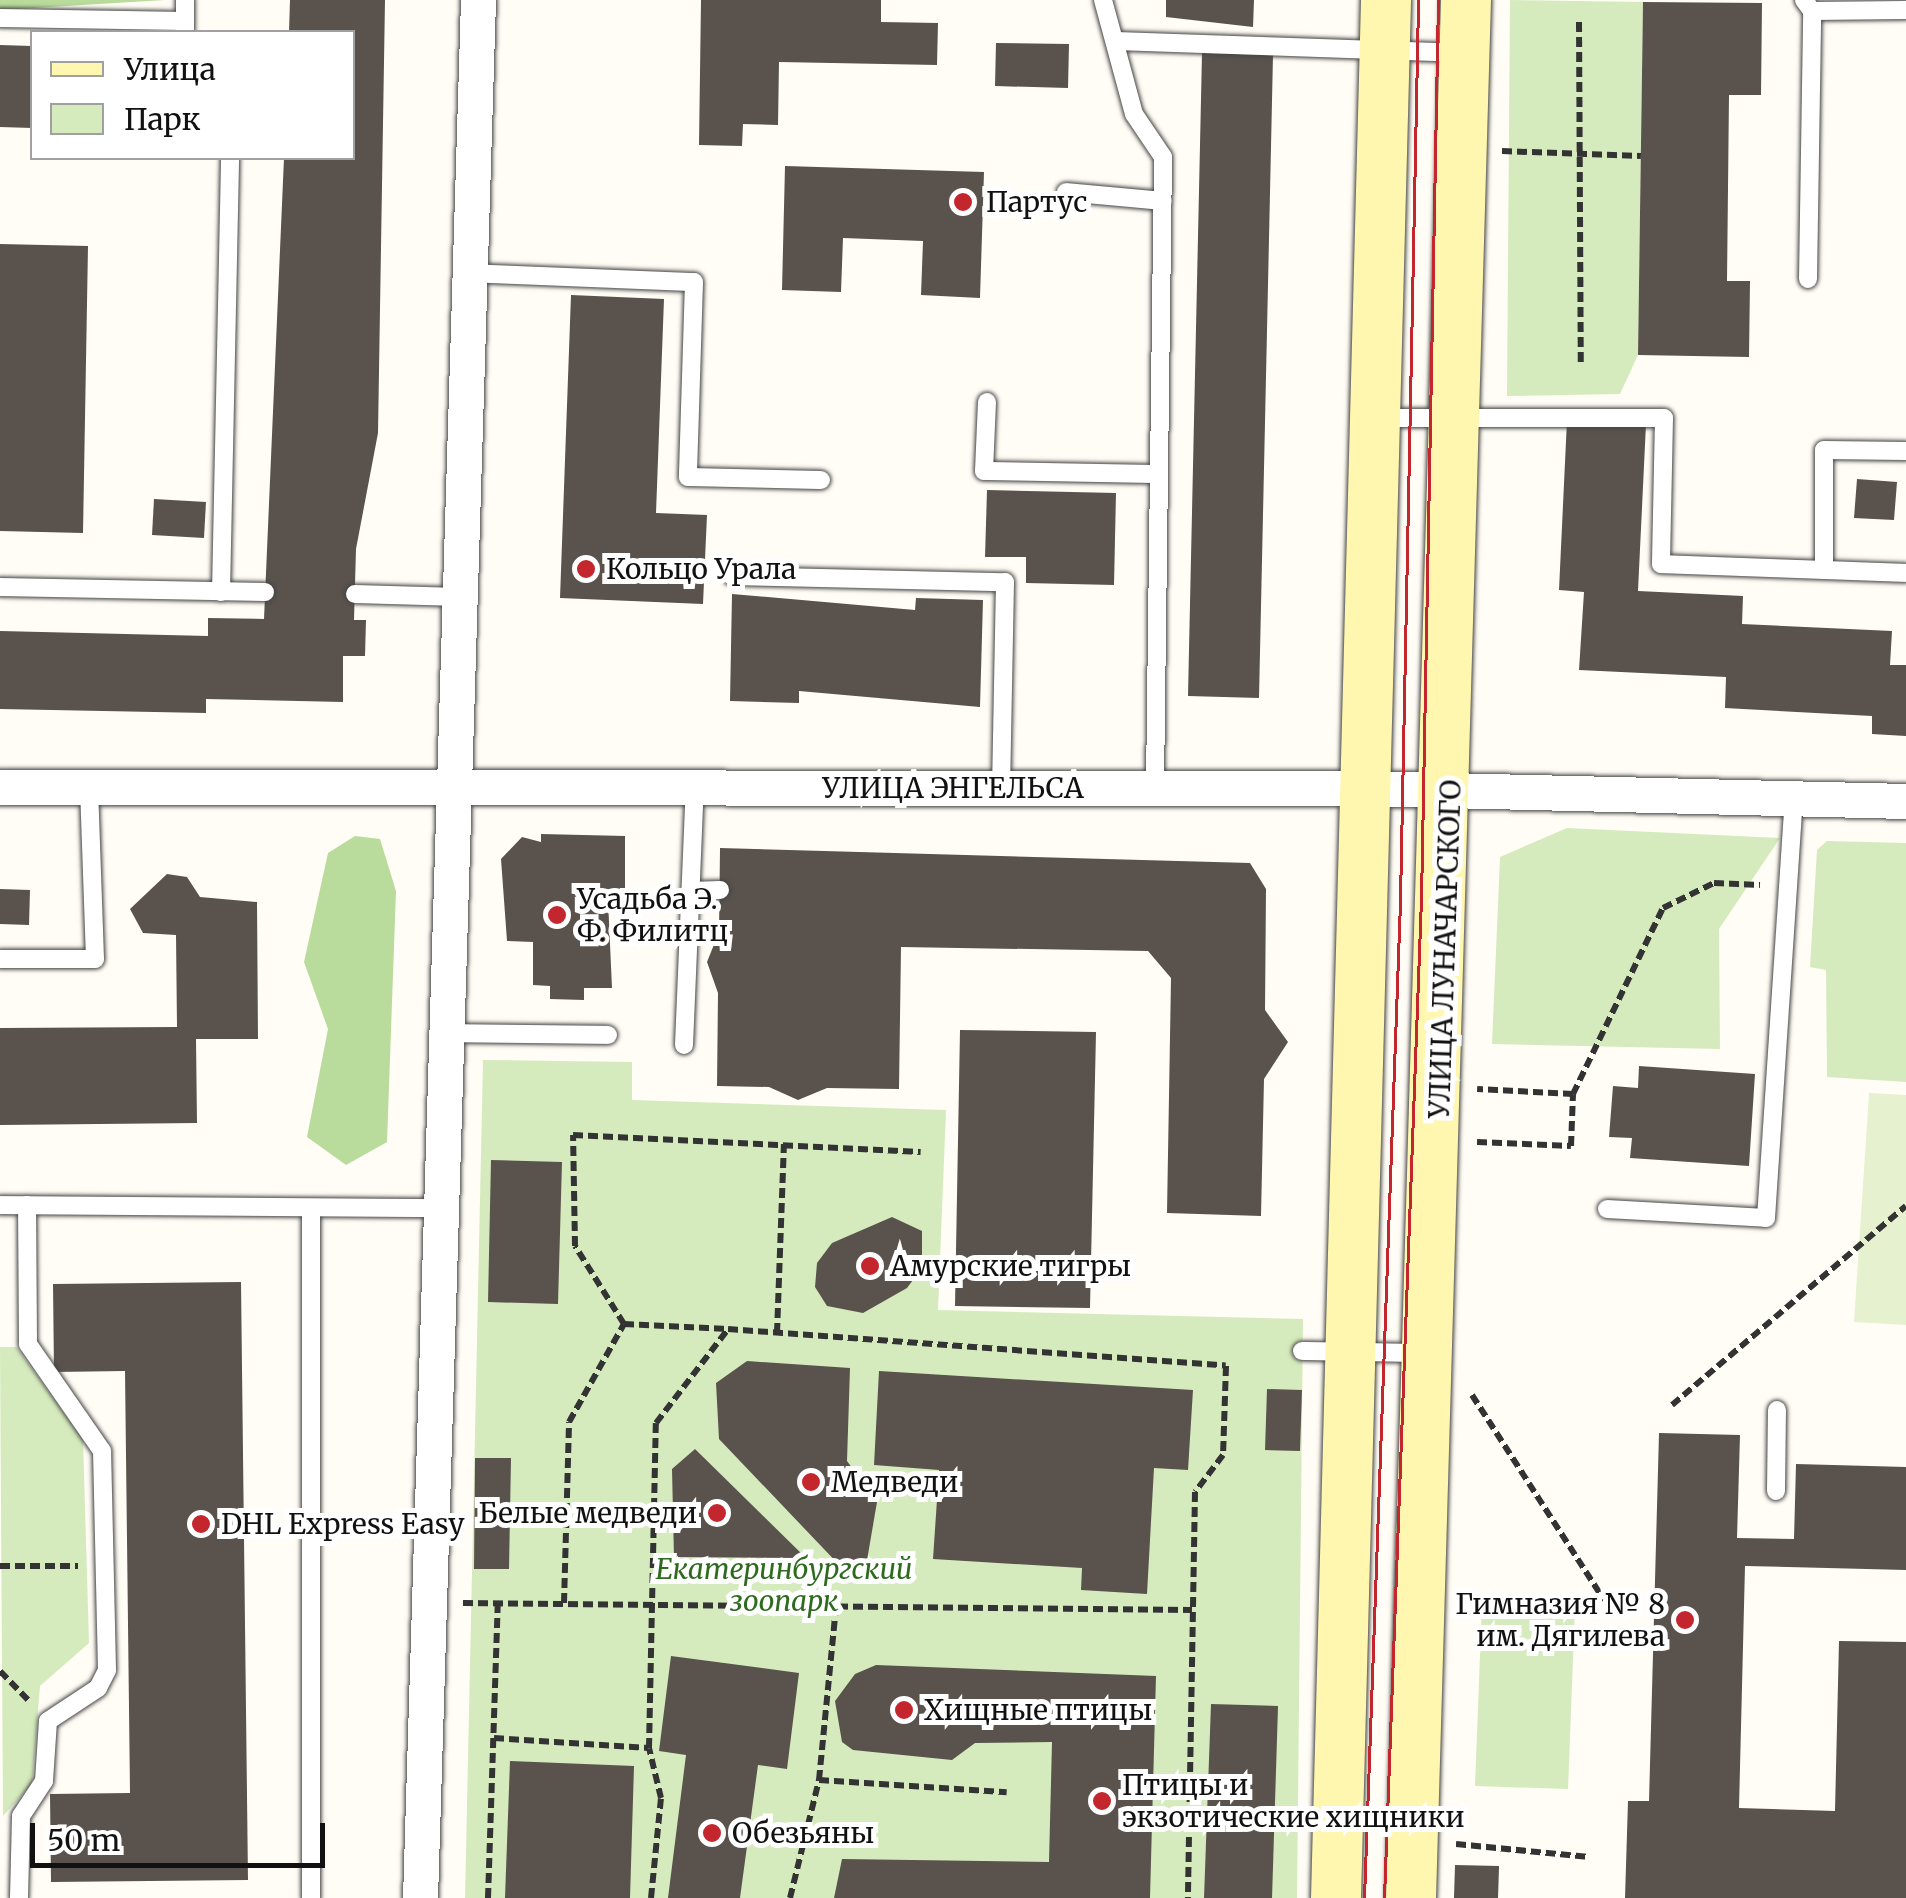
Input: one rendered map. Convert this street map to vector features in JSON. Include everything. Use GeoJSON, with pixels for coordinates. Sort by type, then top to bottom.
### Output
{"type":"FeatureCollection","features":[{"type":"Feature","properties":{"kind":"main road"},"geometry":{"type":"LineString","coordinates":[[1336,1898],[1325,1352],[1362,788],[1386,0]]}},
{"type":"Feature","properties":{"kind":"main road","name":"УЛИЦА ЛУНАЧАРСКОГО"},"geometry":{"type":"LineString","coordinates":[[1411,1898],[1450,792],[1466,0]]}},
{"type":"Feature","properties":{"kind":"street"},"geometry":{"type":"LineString","coordinates":[[420,1898],[478,0]]}},
{"type":"Feature","properties":{"kind":"street","name":"УЛИЦА ЭНГЕЛЬСА"},"geometry":{"type":"LineString","coordinates":[[0,788],[1362,788],[1906,801]]}},
{"type":"Feature","properties":{"kind":"lane"},"geometry":{"type":"LineString","coordinates":[[0,18],[184,27],[186,0]]}},
{"type":"Feature","properties":{"kind":"lane"},"geometry":{"type":"LineString","coordinates":[[1102,0],[1118,40],[1134,114],[1163,157],[1155,788]]}},
{"type":"Feature","properties":{"kind":"lane"},"geometry":{"type":"LineString","coordinates":[[1808,279],[1808,5],[1906,10]]}},
{"type":"Feature","properties":{"kind":"lane"},"geometry":{"type":"LineString","coordinates":[[1118,40],[1464,53]]}},
{"type":"Feature","properties":{"kind":"lane"},"geometry":{"type":"LineString","coordinates":[[221,592],[230,160]]}},
{"type":"Feature","properties":{"kind":"lane"},"geometry":{"type":"LineString","coordinates":[[1066,192],[1162,201]]}},
{"type":"Feature","properties":{"kind":"lane"},"geometry":{"type":"LineString","coordinates":[[469,273],[694,282],[688,477],[821,480]]}},
{"type":"Feature","properties":{"kind":"lane"},"geometry":{"type":"LineString","coordinates":[[987,402],[984,471],[1158,474]]}},
{"type":"Feature","properties":{"kind":"lane"},"geometry":{"type":"LineString","coordinates":[[1374,418],[1664,418],[1661,564],[1906,573]]}},
{"type":"Feature","properties":{"kind":"lane"},"geometry":{"type":"LineString","coordinates":[[1824,570],[1824,450],[1906,451]]}},
{"type":"Feature","properties":{"kind":"lane"},"geometry":{"type":"LineString","coordinates":[[732,576],[1005,582],[1000,788]]}},
{"type":"Feature","properties":{"kind":"lane"},"geometry":{"type":"LineString","coordinates":[[0,586],[265,592]]}},
{"type":"Feature","properties":{"kind":"lane"},"geometry":{"type":"LineString","coordinates":[[355,594],[459,597]]}},
{"type":"Feature","properties":{"kind":"lane"},"geometry":{"type":"LineString","coordinates":[[684,1044],[695,787]]}},
{"type":"Feature","properties":{"kind":"lane"},"geometry":{"type":"LineString","coordinates":[[0,959],[95,958],[89,788]]}},
{"type":"Feature","properties":{"kind":"lane"},"geometry":{"type":"LineString","coordinates":[[1608,1209],[1766,1218],[1794,797]]}},
{"type":"Feature","properties":{"kind":"lane"},"geometry":{"type":"LineString","coordinates":[[690,890],[720,890]]}},
{"type":"Feature","properties":{"kind":"lane"},"geometry":{"type":"LineString","coordinates":[[446,1033],[608,1035]]}},
{"type":"Feature","properties":{"kind":"lane"},"geometry":{"type":"LineString","coordinates":[[0,1205],[441,1208]]}},
{"type":"Feature","properties":{"kind":"lane"},"geometry":{"type":"LineString","coordinates":[[19,1898],[21,1816],[44,1781],[48,1721],[105,1680],[100,1442],[28,1344],[27,1206]]}},
{"type":"Feature","properties":{"kind":"lane"},"geometry":{"type":"LineString","coordinates":[[311,1208],[311,1898]]}},
{"type":"Feature","properties":{"kind":"lane"},"geometry":{"type":"LineString","coordinates":[[1325,1352],[1432,1352]]}},
{"type":"Feature","properties":{"kind":"lane"},"geometry":{"type":"LineString","coordinates":[[1776,1491],[1777,1410]]}},
{"type":"Feature","properties":{"kind":"path"},"geometry":{"type":"LineString","coordinates":[[1579,22],[1582,366]]}},
{"type":"Feature","properties":{"kind":"path"},"geometry":{"type":"LineString","coordinates":[[1481,150],[1641,156]]}},
{"type":"Feature","properties":{"kind":"path"},"geometry":{"type":"LineString","coordinates":[[1464,1141],[1571,1146],[1572,1094],[1663,908],[1714,883],[1791,887]]}},
{"type":"Feature","properties":{"kind":"path"},"geometry":{"type":"LineString","coordinates":[[1466,1088],[1572,1094]]}},
{"type":"Feature","properties":{"kind":"path"},"geometry":{"type":"LineString","coordinates":[[624,1324],[575,1246],[573,1135],[921,1152]]}},
{"type":"Feature","properties":{"kind":"path"},"geometry":{"type":"LineString","coordinates":[[777,1333],[784,1144]]}},
{"type":"Feature","properties":{"kind":"path"},"geometry":{"type":"LineString","coordinates":[[1672,1405],[1906,1206]]}},
{"type":"Feature","properties":{"kind":"path"},"geometry":{"type":"LineString","coordinates":[[624,1324],[1226,1366],[1224,1455],[1195,1492],[1188,1898]]}},
{"type":"Feature","properties":{"kind":"path"},"geometry":{"type":"LineString","coordinates":[[564,1604],[570,1422],[624,1324]]}},
{"type":"Feature","properties":{"kind":"path"},"geometry":{"type":"LineString","coordinates":[[651,1898],[661,1798],[649,1748],[656,1423],[728,1330]]}},
{"type":"Feature","properties":{"kind":"path"},"geometry":{"type":"LineString","coordinates":[[1472,1395],[1604,1600]]}},
{"type":"Feature","properties":{"kind":"path"},"geometry":{"type":"LineString","coordinates":[[0,1566],[104,1566]]}},
{"type":"Feature","properties":{"kind":"path"},"geometry":{"type":"LineString","coordinates":[[470,1602],[1192,1610]]}},
{"type":"Feature","properties":{"kind":"path"},"geometry":{"type":"LineString","coordinates":[[488,1898],[498,1602]]}},
{"type":"Feature","properties":{"kind":"path"},"geometry":{"type":"LineString","coordinates":[[790,1898],[819,1780],[836,1606]]}},
{"type":"Feature","properties":{"kind":"path"},"geometry":{"type":"LineString","coordinates":[[0,1670],[48,1721]]}},
{"type":"Feature","properties":{"kind":"path"},"geometry":{"type":"LineString","coordinates":[[494,1738],[649,1748]]}},
{"type":"Feature","properties":{"kind":"path"},"geometry":{"type":"LineString","coordinates":[[819,1780],[1007,1792]]}},
{"type":"Feature","properties":{"kind":"path"},"geometry":{"type":"LineString","coordinates":[[1456,1844],[1589,1857]]}},
{"type":"Feature","properties":{"kind":"green space"},"geometry":{"type":"Polygon","coordinates":[[[0,0],[165,0],[0,10],[0,0]]]}},
{"type":"Feature","properties":{"kind":"green space"},"geometry":{"type":"Polygon","coordinates":[[[1510,0],[1643,2],[1638,355],[1620,394],[1507,396],[1510,0]]]}},
{"type":"Feature","properties":{"kind":"green space"},"geometry":{"type":"Polygon","coordinates":[[[1567,828],[1780,838],[1719,929],[1720,1049],[1492,1044],[1500,857],[1567,828]]]}},
{"type":"Feature","properties":{"kind":"green space"},"geometry":{"type":"Polygon","coordinates":[[[355,836],[380,839],[396,891],[387,1142],[346,1165],[307,1137],[328,1029],[304,962],[328,853],[355,836]]]}},
{"type":"Feature","properties":{"kind":"green space"},"geometry":{"type":"Polygon","coordinates":[[[1827,841],[1906,843],[1906,1082],[1827,1077],[1826,970],[1810,967],[1817,850],[1827,841]]]}},
{"type":"Feature","properties":{"kind":"green space","name":"Екатеринбургский зоопарк"},"geometry":{"type":"Polygon","coordinates":[[[483,1060],[632,1062],[632,1100],[946,1110],[938,1310],[1303,1319],[1297,1898],[465,1898],[483,1060]]]}},
{"type":"Feature","properties":{"kind":"green space"},"geometry":{"type":"Polygon","coordinates":[[[1869,1093],[1906,1095],[1906,1325],[1854,1322],[1869,1093]]]}},
{"type":"Feature","properties":{"kind":"green space"},"geometry":{"type":"Polygon","coordinates":[[[0,1347],[16,1347],[83,1439],[89,1643],[40,1686],[32,1784],[3,1816],[0,1347]]]}},
{"type":"Feature","properties":{"kind":"green space"},"geometry":{"type":"Polygon","coordinates":[[[1482,1603],[1575,1607],[1568,1789],[1475,1786],[1482,1603]]]}},
{"type":"Feature","properties":{"kind":"building"},"geometry":{"type":"Polygon","coordinates":[[[290,0],[385,0],[378,433],[356,549],[354,620],[366,620],[365,656],[343,656],[343,702],[206,699],[206,713],[0,709],[0,631],[208,636],[208,618],[264,619],[284,160],[355,160],[355,30],[289,30],[290,0]]]}},
{"type":"Feature","properties":{"kind":"building"},"geometry":{"type":"Polygon","coordinates":[[[701,0],[881,0],[881,22],[938,23],[937,65],[779,62],[778,125],[743,124],[742,146],[699,145],[701,0]]]}},
{"type":"Feature","properties":{"kind":"building"},"geometry":{"type":"Polygon","coordinates":[[[1166,0],[1254,0],[1253,27],[1166,17],[1166,0]]]}},
{"type":"Feature","properties":{"kind":"building"},"geometry":{"type":"Polygon","coordinates":[[[1643,2],[1762,3],[1761,95],[1729,95],[1727,281],[1750,281],[1749,357],[1638,355],[1643,2]]]}},
{"type":"Feature","properties":{"kind":"building"},"geometry":{"type":"Polygon","coordinates":[[[996,43],[1069,44],[1068,88],[995,86],[996,43]]]}},
{"type":"Feature","properties":{"kind":"building"},"geometry":{"type":"Polygon","coordinates":[[[0,45],[30,46],[30,128],[0,127],[0,45]]]}},
{"type":"Feature","properties":{"kind":"building"},"geometry":{"type":"Polygon","coordinates":[[[1202,53],[1273,55],[1259,698],[1188,696],[1202,53]]]}},
{"type":"Feature","properties":{"kind":"building"},"geometry":{"type":"Polygon","coordinates":[[[785,166],[984,172],[980,298],[921,295],[923,241],[843,238],[841,292],[782,290],[785,166]]]}},
{"type":"Feature","properties":{"kind":"building"},"geometry":{"type":"Polygon","coordinates":[[[0,244],[88,246],[83,533],[0,531],[0,244]]]}},
{"type":"Feature","properties":{"kind":"building"},"geometry":{"type":"Polygon","coordinates":[[[571,295],[664,299],[656,513],[707,515],[703,604],[560,598],[571,295]]]}},
{"type":"Feature","properties":{"kind":"building"},"geometry":{"type":"Polygon","coordinates":[[[1567,420],[1646,424],[1638,591],[1743,596],[1742,624],[1892,631],[1890,665],[1906,665],[1906,736],[1872,734],[1872,716],[1725,708],[1726,677],[1579,670],[1584,592],[1559,590],[1567,420]]]}},
{"type":"Feature","properties":{"kind":"building"},"geometry":{"type":"Polygon","coordinates":[[[1857,479],[1897,482],[1894,520],[1854,518],[1857,479]]]}},
{"type":"Feature","properties":{"kind":"building"},"geometry":{"type":"Polygon","coordinates":[[[987,490],[1116,493],[1114,585],[1026,583],[1026,557],[985,557],[987,490]]]}},
{"type":"Feature","properties":{"kind":"building"},"geometry":{"type":"Polygon","coordinates":[[[154,499],[206,502],[204,538],[152,535],[154,499]]]}},
{"type":"Feature","properties":{"kind":"building"},"geometry":{"type":"Polygon","coordinates":[[[732,594],[915,610],[916,598],[983,600],[980,707],[799,691],[799,703],[730,701],[732,594]]]}},
{"type":"Feature","properties":{"kind":"building","name":"Усадьба Э. Ф. Филитц"},"geometry":{"type":"Polygon","coordinates":[[[541,834],[625,836],[625,900],[608,900],[612,988],[584,988],[584,1000],[550,999],[550,986],[533,985],[533,942],[507,941],[501,859],[522,837],[541,842],[541,834]]]}},
{"type":"Feature","properties":{"kind":"building"},"geometry":{"type":"Polygon","coordinates":[[[720,848],[1250,863],[1266,889],[1265,1010],[1288,1042],[1264,1079],[1261,1216],[1167,1213],[1171,978],[1148,951],[901,947],[899,1089],[827,1088],[798,1100],[769,1087],[717,1086],[718,993],[707,962],[719,932],[720,848]]]}},
{"type":"Feature","properties":{"kind":"building"},"geometry":{"type":"Polygon","coordinates":[[[167,874],[187,877],[200,897],[257,902],[258,1039],[196,1039],[197,1123],[0,1125],[0,1028],[177,1027],[176,935],[143,933],[130,909],[167,874]]]}},
{"type":"Feature","properties":{"kind":"building"},"geometry":{"type":"Polygon","coordinates":[[[0,889],[30,890],[29,925],[0,924],[0,889]]]}},
{"type":"Feature","properties":{"kind":"building"},"geometry":{"type":"Polygon","coordinates":[[[960,1030],[1096,1032],[1090,1308],[955,1306],[960,1030]]]}},
{"type":"Feature","properties":{"kind":"building"},"geometry":{"type":"Polygon","coordinates":[[[1639,1066],[1755,1074],[1749,1166],[1630,1158],[1632,1138],[1609,1137],[1613,1086],[1638,1088],[1639,1066]]]}},
{"type":"Feature","properties":{"kind":"building"},"geometry":{"type":"Polygon","coordinates":[[[491,1160],[562,1162],[558,1304],[488,1302],[491,1160]]]}},
{"type":"Feature","properties":{"kind":"building","name":"Амурские тигры"},"geometry":{"type":"Polygon","coordinates":[[[892,1217],[922,1231],[922,1268],[907,1288],[863,1313],[827,1306],[815,1287],[817,1263],[832,1243],[892,1217]]]}},
{"type":"Feature","properties":{"kind":"building"},"geometry":{"type":"Polygon","coordinates":[[[241,1282],[248,1880],[51,1882],[50,1794],[130,1793],[125,1371],[54,1372],[53,1284],[241,1282]]]}},
{"type":"Feature","properties":{"kind":"building","name":"Медведи"},"geometry":{"type":"Polygon","coordinates":[[[747,1361],[850,1368],[847,1461],[877,1502],[865,1572],[843,1569],[719,1439],[716,1383],[747,1361]]]}},
{"type":"Feature","properties":{"kind":"building"},"geometry":{"type":"Polygon","coordinates":[[[879,1371],[1193,1390],[1188,1470],[1154,1468],[1147,1594],[1081,1590],[1082,1568],[933,1559],[939,1470],[874,1465],[879,1371]]]}},
{"type":"Feature","properties":{"kind":"building"},"geometry":{"type":"Polygon","coordinates":[[[1267,1389],[1302,1390],[1300,1451],[1265,1450],[1267,1389]]]}},
{"type":"Feature","properties":{"kind":"building"},"geometry":{"type":"Polygon","coordinates":[[[1659,1433],[1740,1435],[1737,1538],[1794,1539],[1796,1464],[1906,1467],[1906,1570],[1745,1566],[1739,1808],[1835,1811],[1839,1641],[1906,1642],[1906,1898],[1625,1898],[1628,1801],[1649,1801],[1659,1433]]]}},
{"type":"Feature","properties":{"kind":"building","name":"Белые медведи"},"geometry":{"type":"Polygon","coordinates":[[[695,1449],[806,1558],[674,1557],[672,1469],[695,1449]]]}},
{"type":"Feature","properties":{"kind":"building"},"geometry":{"type":"Polygon","coordinates":[[[475,1458],[511,1458],[509,1569],[474,1569],[475,1458]]]}},
{"type":"Feature","properties":{"kind":"building","name":"Обезьяны"},"geometry":{"type":"Polygon","coordinates":[[[671,1656],[799,1673],[787,1769],[758,1765],[740,1898],[668,1898],[686,1755],[659,1751],[671,1656]]]}},
{"type":"Feature","properties":{"kind":"building","name":"Птицы и экзотические хищники"},"geometry":{"type":"Polygon","coordinates":[[[876,1665],[1156,1676],[1150,1898],[834,1898],[842,1859],[1049,1862],[1052,1742],[975,1743],[952,1760],[853,1750],[842,1742],[835,1701],[855,1674],[876,1665]]]}},
{"type":"Feature","properties":{"kind":"building"},"geometry":{"type":"Polygon","coordinates":[[[1211,1704],[1278,1706],[1272,1898],[1204,1898],[1211,1704]]]}},
{"type":"Feature","properties":{"kind":"building"},"geometry":{"type":"Polygon","coordinates":[[[510,1761],[634,1766],[630,1898],[505,1898],[510,1761]]]}},
{"type":"Feature","properties":{"kind":"building"},"geometry":{"type":"Polygon","coordinates":[[[1455,1865],[1499,1866],[1498,1898],[1454,1898],[1455,1865]]]}},
{"type":"Feature","properties":{"kind":"tram line"},"geometry":{"type":"LineString","coordinates":[[1364,1898],[1400,900],[1418,0]]}},
{"type":"Feature","properties":{"kind":"tram line"},"geometry":{"type":"LineString","coordinates":[[1384,1898],[1421,900],[1438,0]]}},
{"type":"Feature","properties":{"kind":"place","name":"Партус"},"geometry":{"type":"Point","coordinates":[963,202]}},
{"type":"Feature","properties":{"kind":"place","name":"Кольцо Урала"},"geometry":{"type":"Point","coordinates":[586,569]}},
{"type":"Feature","properties":{"kind":"place","name":"Усадьба Э. Ф. Филитц"},"geometry":{"type":"Point","coordinates":[557,915]}},
{"type":"Feature","properties":{"kind":"place","name":"Амурские тигры"},"geometry":{"type":"Point","coordinates":[870,1266]}},
{"type":"Feature","properties":{"kind":"place","name":"Медведи"},"geometry":{"type":"Point","coordinates":[811,1482]}},
{"type":"Feature","properties":{"kind":"place","name":"Белые медведи"},"geometry":{"type":"Point","coordinates":[717,1513]}},
{"type":"Feature","properties":{"kind":"place","name":"DHL Express Easy"},"geometry":{"type":"Point","coordinates":[201,1524]}},
{"type":"Feature","properties":{"kind":"place","name":"Гимназия № 8 им. Дягилева"},"geometry":{"type":"Point","coordinates":[1685,1620]}},
{"type":"Feature","properties":{"kind":"place","name":"Хищные птицы"},"geometry":{"type":"Point","coordinates":[904,1710]}},
{"type":"Feature","properties":{"kind":"place","name":"Птицы и экзотические хищники"},"geometry":{"type":"Point","coordinates":[1102,1801]}},
{"type":"Feature","properties":{"kind":"place","name":"Обезьяны"},"geometry":{"type":"Point","coordinates":[712,1833]}}]}
